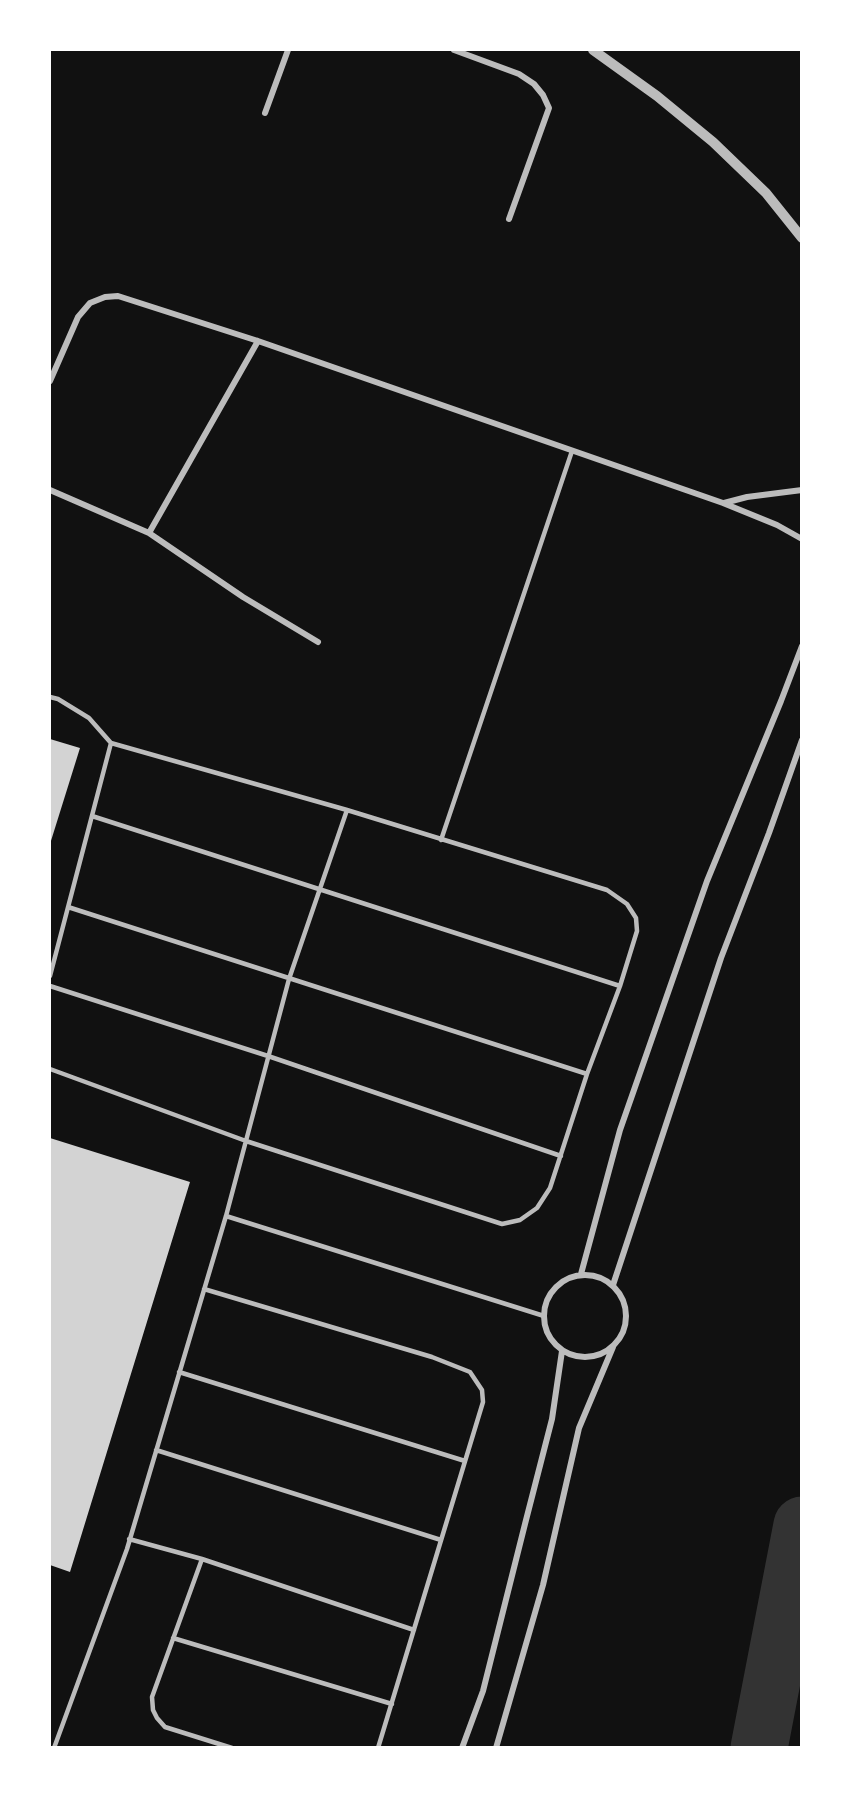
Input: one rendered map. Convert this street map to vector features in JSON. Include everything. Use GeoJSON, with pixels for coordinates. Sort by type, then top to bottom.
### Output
{"type":"FeatureCollection","features":[{"type":"Feature","properties":{"kind":"street"},"geometry":{"type":"LineString","coordinates":[[265,113],[288,50]]}},
{"type":"Feature","properties":{"kind":"street"},"geometry":{"type":"LineString","coordinates":[[454,50],[519,74],[534,84],[543,95],[549,108],[509,219]]}},
{"type":"Feature","properties":{"kind":"street"},"geometry":{"type":"LineString","coordinates":[[593,50],[657,96],[713,142],[766,193],[801,238]]}},
{"type":"Feature","properties":{"kind":"street"},"geometry":{"type":"LineString","coordinates":[[50,381],[78,317],[90,303],[105,297],[118,296],[258,341],[723,503],[777,525],[801,539]]}},
{"type":"Feature","properties":{"kind":"street"},"geometry":{"type":"LineString","coordinates":[[149,533],[258,341]]}},
{"type":"Feature","properties":{"kind":"street"},"geometry":{"type":"LineString","coordinates":[[50,490],[149,533],[243,597],[318,642]]}},
{"type":"Feature","properties":{"kind":"street"},"geometry":{"type":"LineString","coordinates":[[723,503],[747,497],[801,490]]}},
{"type":"Feature","properties":{"kind":"street"},"geometry":{"type":"LineString","coordinates":[[582,1274],[620,1130],[706,881],[784,693],[801,646]]}},
{"type":"Feature","properties":{"kind":"street"},"geometry":{"type":"LineString","coordinates":[[613,1285],[721,958],[769,833],[801,740]]}},
{"type":"Feature","properties":{"kind":"street"},"geometry":{"type":"LineString","coordinates":[[495,1748],[543,1585],[579,1428],[613,1347],[622,1336],[626,1323],[626,1309],[622,1296],[604,1278],[582,1274],[558,1283],[550,1292],[545,1303],[544,1316],[549,1335],[562,1351],[588,1358],[602,1354],[613,1347]]}},
{"type":"Feature","properties":{"kind":"street"},"geometry":{"type":"LineString","coordinates":[[462,1748],[483,1691],[523,1535],[552,1419],[562,1351]]}},
{"type":"Feature","properties":{"kind":"lane"},"geometry":{"type":"LineString","coordinates":[[441,840],[572,451]]}},
{"type":"Feature","properties":{"kind":"lane"},"geometry":{"type":"LineString","coordinates":[[50,697],[58,699],[89,718],[111,743],[347,810],[607,890],[627,904],[636,918],[637,931],[550,1188],[537,1208],[520,1220],[502,1224],[246,1141],[50,1069]]}},
{"type":"Feature","properties":{"kind":"lane"},"geometry":{"type":"LineString","coordinates":[[50,976],[111,743]]}},
{"type":"Feature","properties":{"kind":"lane"},"geometry":{"type":"LineString","coordinates":[[54,1748],[129,1539],[226,1216],[289,979],[347,810]]}},
{"type":"Feature","properties":{"kind":"lane"},"geometry":{"type":"LineString","coordinates":[[92,816],[620,986]]}},
{"type":"Feature","properties":{"kind":"lane"},"geometry":{"type":"LineString","coordinates":[[68,907],[587,1074]]}},
{"type":"Feature","properties":{"kind":"lane"},"geometry":{"type":"LineString","coordinates":[[50,986],[268,1056],[561,1156]]}},
{"type":"Feature","properties":{"kind":"lane"},"geometry":{"type":"LineString","coordinates":[[226,1216],[544,1316]]}},
{"type":"Feature","properties":{"kind":"lane"},"geometry":{"type":"LineString","coordinates":[[204,1289],[432,1357],[470,1372],[482,1390],[483,1402],[378,1748]]}},
{"type":"Feature","properties":{"kind":"lane"},"geometry":{"type":"LineString","coordinates":[[179,1372],[465,1461]]}},
{"type":"Feature","properties":{"kind":"lane"},"geometry":{"type":"LineString","coordinates":[[156,1449],[441,1540]]}},
{"type":"Feature","properties":{"kind":"lane"},"geometry":{"type":"LineString","coordinates":[[129,1539],[202,1559],[414,1630]]}},
{"type":"Feature","properties":{"kind":"lane"},"geometry":{"type":"LineString","coordinates":[[202,1559],[152,1697],[153,1710],[165,1727],[232,1748]]}},
{"type":"Feature","properties":{"kind":"lane"},"geometry":{"type":"LineString","coordinates":[[173,1638],[392,1704]]}},
{"type":"Feature","properties":{"kind":"building"},"geometry":{"type":"Polygon","coordinates":[[[50,739],[80,748],[50,844],[50,739]]]}},
{"type":"Feature","properties":{"kind":"building"},"geometry":{"type":"Polygon","coordinates":[[[50,1138],[190,1182],[70,1572],[50,1565],[50,1138]]]}},
{"type":"Feature","properties":{"kind":"waterway"},"geometry":{"type":"LineString","coordinates":[[759,1748],[802,1525]]}}]}
